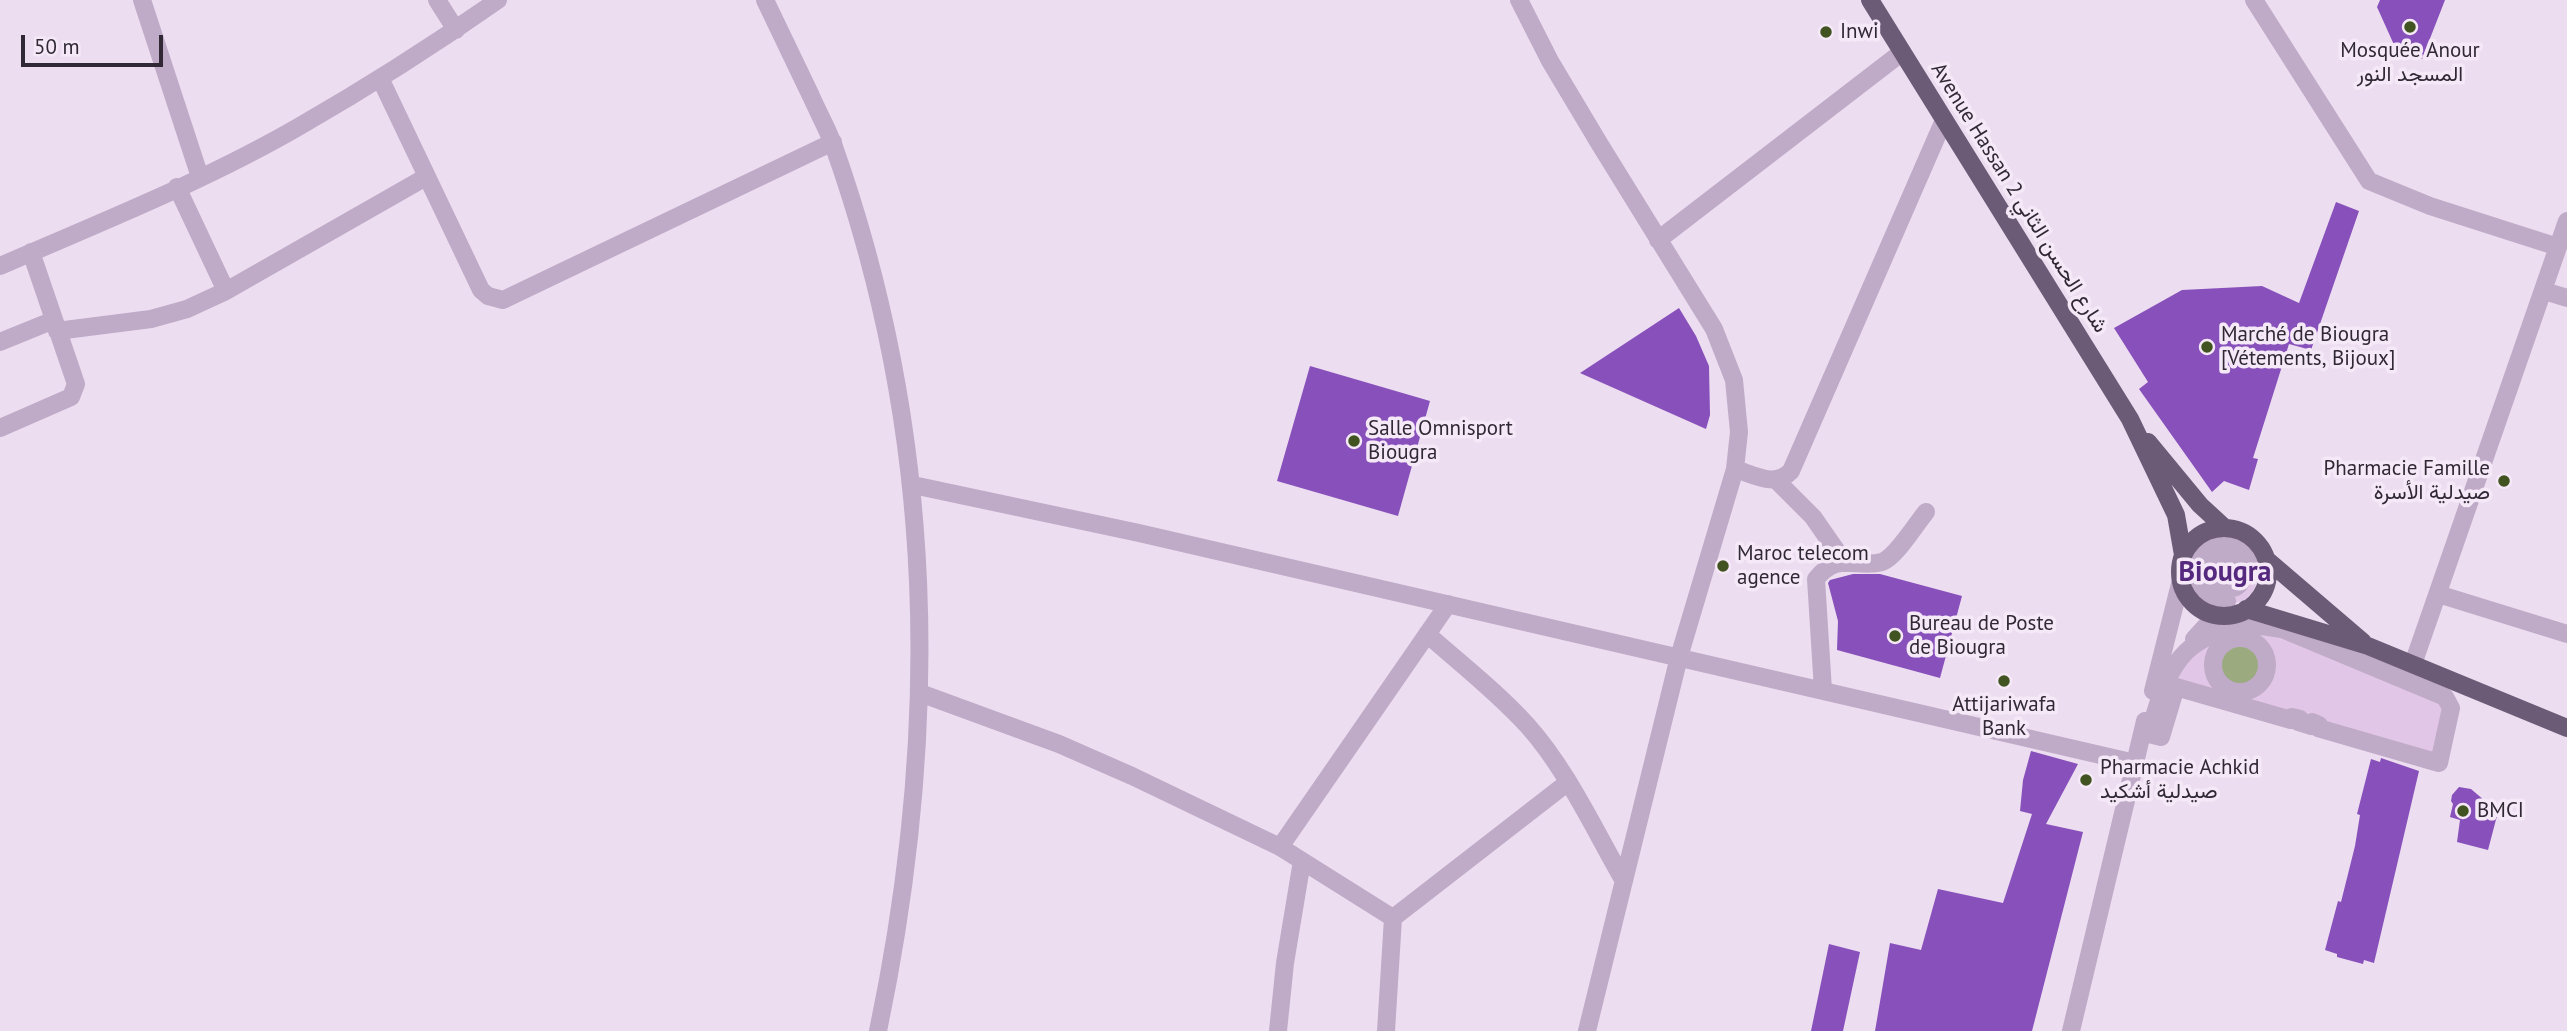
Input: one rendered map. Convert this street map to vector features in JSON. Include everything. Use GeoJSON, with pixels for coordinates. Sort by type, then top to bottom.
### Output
{"type":"FeatureCollection","features":[{"type":"Feature","properties":{"kind":"main road","name":"Avenue Hassan 2 شارع الحسن الثاني"},"geometry":{"type":"LineString","coordinates":[[1870,0],[2130,419]]}},
{"type":"Feature","properties":{"kind":"main road"},"geometry":{"type":"LineString","coordinates":[[2130,419],[2200,505],[2225,528]]}},
{"type":"Feature","properties":{"kind":"main road"},"geometry":{"type":"LineString","coordinates":[[2130,419],[2176,515],[2183,555],[2181,580],[2193,603],[2216,615],[2226,615],[2254,604],[2265,588],[2268,568],[2266,559],[2257,543],[2234,529],[2212,530],[2200,535],[2183,555]]}},
{"type":"Feature","properties":{"kind":"main road"},"geometry":{"type":"LineString","coordinates":[[2266,559],[2368,646]]}},
{"type":"Feature","properties":{"kind":"main road"},"geometry":{"type":"LineString","coordinates":[[2246,609],[2368,646],[2567,728]]}},
{"type":"Feature","properties":{"kind":"street"},"geometry":{"type":"LineString","coordinates":[[142,0],[201,177]]}},
{"type":"Feature","properties":{"kind":"street"},"geometry":{"type":"LineString","coordinates":[[436,0],[456,30]]}},
{"type":"Feature","properties":{"kind":"street"},"geometry":{"type":"LineString","coordinates":[[0,265],[201,177],[299,127],[456,30],[498,0]]}},
{"type":"Feature","properties":{"kind":"street"},"geometry":{"type":"LineString","coordinates":[[765,0],[833,142],[873,275],[898,387],[913,485],[921,633],[920,693],[910,845],[878,1031]]}},
{"type":"Feature","properties":{"kind":"street"},"geometry":{"type":"LineString","coordinates":[[1519,0],[1550,61],[1714,329],[1734,380],[1739,432],[1735,469],[1679,656],[1587,1031]]}},
{"type":"Feature","properties":{"kind":"street"},"geometry":{"type":"LineString","coordinates":[[2254,0],[2368,181],[2430,206],[2558,247]]}},
{"type":"Feature","properties":{"kind":"street"},"geometry":{"type":"LineString","coordinates":[[1658,240],[1901,53]]}},
{"type":"Feature","properties":{"kind":"street"},"geometry":{"type":"LineString","coordinates":[[380,78],[481,290],[488,296],[503,300],[833,142]]}},
{"type":"Feature","properties":{"kind":"street"},"geometry":{"type":"LineString","coordinates":[[1777,481],[1791,471],[1944,120]]}},
{"type":"Feature","properties":{"kind":"street"},"geometry":{"type":"LineString","coordinates":[[0,342],[56,325],[151,319],[187,309],[226,291],[426,177]]}},
{"type":"Feature","properties":{"kind":"street"},"geometry":{"type":"LineString","coordinates":[[177,187],[226,291]]}},
{"type":"Feature","properties":{"kind":"street"},"geometry":{"type":"LineString","coordinates":[[2413,664],[2567,221]]}},
{"type":"Feature","properties":{"kind":"street"},"geometry":{"type":"LineString","coordinates":[[0,428],[71,397],[75,391],[76,384],[31,252]]}},
{"type":"Feature","properties":{"kind":"street"},"geometry":{"type":"LineString","coordinates":[[2543,291],[2567,298]]}},
{"type":"Feature","properties":{"kind":"street"},"geometry":{"type":"LineString","coordinates":[[1735,469],[1777,481],[1813,517],[1845,562]]}},
{"type":"Feature","properties":{"kind":"street"},"geometry":{"type":"LineString","coordinates":[[913,485],[1139,533],[2135,763]]}},
{"type":"Feature","properties":{"kind":"street"},"geometry":{"type":"LineString","coordinates":[[1823,690],[1816,579],[1825,568],[1845,562],[1882,562],[1892,555],[1926,512]]}},
{"type":"Feature","properties":{"kind":"street"},"geometry":{"type":"LineString","coordinates":[[2071,1031],[2181,580]]}},
{"type":"Feature","properties":{"kind":"street"},"geometry":{"type":"LineString","coordinates":[[2438,594],[2567,634]]}},
{"type":"Feature","properties":{"kind":"street"},"geometry":{"type":"LineString","coordinates":[[1280,847],[1448,604]]}},
{"type":"Feature","properties":{"kind":"street"},"geometry":{"type":"LineString","coordinates":[[2156,680],[2216,615]]}},
{"type":"Feature","properties":{"kind":"street"},"geometry":{"type":"LineString","coordinates":[[2255,625],[2282,629],[2442,695],[2451,708],[2440,763],[2318,728],[2319,725],[2312,722],[2311,726],[2298,722],[2300,719],[2292,717],[2291,720],[2176,687],[2161,737],[2149,734],[2162,686],[2183,656],[2200,640],[2215,633],[2255,625]]}},
{"type":"Feature","properties":{"kind":"street"},"geometry":{"type":"LineString","coordinates":[[1427,634],[1528,726],[1552,757],[1624,881]]}},
{"type":"Feature","properties":{"kind":"street"},"geometry":{"type":"LineString","coordinates":[[920,693],[1059,744],[1280,847],[1393,918]]}},
{"type":"Feature","properties":{"kind":"street"},"geometry":{"type":"LineString","coordinates":[[1386,1031],[1393,918],[1567,783]]}},
{"type":"Feature","properties":{"kind":"street"},"geometry":{"type":"LineString","coordinates":[[1278,1031],[1285,962],[1302,861]]}},
{"type":"Feature","properties":{"kind":"shaded area"},"geometry":{"type":"Polygon","coordinates":[[[2218,537],[2230,537],[2242,542],[2256,559],[2258,569],[2253,591],[2246,599],[2225,607],[2188,570],[2190,558],[2197,548],[2218,537]]]}},
{"type":"Feature","properties":{"kind":"shaded area"},"geometry":{"type":"Polygon","coordinates":[[[2255,625],[2445,697],[2439,763],[2163,686],[2183,656],[2255,625]],[[2235,638],[2220,646],[2213,662],[2214,671],[2223,686],[2231,690],[2248,691],[2256,686],[2235,638]]]}},
{"type":"Feature","properties":{"kind":"shaded area"},"geometry":{"type":"Polygon","coordinates":[[[2240,638],[2259,646],[2267,665],[2259,684],[2240,692],[2221,684],[2213,665],[2221,646],[2240,638]]]}},
{"type":"Feature","properties":{"kind":"building","name":"Mosquée Anour المسجد النور"},"geometry":{"type":"Polygon","coordinates":[[[2380,0],[2445,0],[2422,59],[2409,54],[2407,59],[2392,54],[2395,47],[2377,7],[2380,0]]]}},
{"type":"Feature","properties":{"kind":"building","name":"Marché de Biougra [Vétements, Bijoux]"},"geometry":{"type":"Polygon","coordinates":[[[2336,202],[2359,211],[2311,350],[2289,344],[2253,458],[2258,459],[2249,490],[2224,481],[2212,492],[2139,389],[2148,382],[2114,328],[2182,290],[2262,286],[2299,303],[2336,202]]]}},
{"type":"Feature","properties":{"kind":"building"},"geometry":{"type":"Polygon","coordinates":[[[1679,308],[1696,336],[1709,366],[1710,415],[1706,429],[1580,373],[1679,308]]]}},
{"type":"Feature","properties":{"kind":"building","name":"Salle Omnisport Biougra"},"geometry":{"type":"Polygon","coordinates":[[[1310,366],[1430,401],[1398,516],[1277,481],[1310,366]]]}},
{"type":"Feature","properties":{"kind":"building","name":"Bureau de Poste de Biougra"},"geometry":{"type":"Polygon","coordinates":[[[1853,574],[1880,574],[1962,596],[1940,678],[1837,650],[1838,621],[1828,583],[1830,580],[1853,574]]]}},
{"type":"Feature","properties":{"kind":"building"},"geometry":{"type":"Polygon","coordinates":[[[2031,751],[2078,764],[2046,824],[2083,832],[2032,1031],[1875,1031],[1890,943],[1921,950],[1938,889],[2003,903],[2032,814],[2020,811],[2023,780],[2031,751]]]}},
{"type":"Feature","properties":{"kind":"building"},"geometry":{"type":"Polygon","coordinates":[[[2381,758],[2419,771],[2374,963],[2364,960],[2363,964],[2337,957],[2337,954],[2325,950],[2355,846],[2360,815],[2357,814],[2371,759],[2380,762],[2381,758]]]}},
{"type":"Feature","properties":{"kind":"building"},"geometry":{"type":"Polygon","coordinates":[[[2459,787],[2471,789],[2498,812],[2488,850],[2457,842],[2460,820],[2450,817],[2452,795],[2459,787]]]}},
{"type":"Feature","properties":{"kind":"building"},"geometry":{"type":"Polygon","coordinates":[[[1829,944],[1860,952],[1843,1031],[1811,1031],[1829,944]]]}},
{"type":"Feature","properties":{"kind":"place","name":"Mosquée Anour المسجد النور"},"geometry":{"type":"Point","coordinates":[2410,27]}},
{"type":"Feature","properties":{"kind":"place","name":"Inwi"},"geometry":{"type":"Point","coordinates":[1826,32]}},
{"type":"Feature","properties":{"kind":"place","name":"Marché de Biougra [Vétements, Bijoux]"},"geometry":{"type":"Point","coordinates":[2207,347]}},
{"type":"Feature","properties":{"kind":"place","name":"Salle Omnisport Biougra"},"geometry":{"type":"Point","coordinates":[1354,441]}},
{"type":"Feature","properties":{"kind":"place","name":"Pharmacie Famille صيدلية الأسرة"},"geometry":{"type":"Point","coordinates":[2504,481]}},
{"type":"Feature","properties":{"kind":"place","name":"Maroc telecom agence"},"geometry":{"type":"Point","coordinates":[1723,566]}},
{"type":"Feature","properties":{"kind":"place","name":"Bureau de Poste de Biougra"},"geometry":{"type":"Point","coordinates":[1895,636]}},
{"type":"Feature","properties":{"kind":"place","name":"Attijariwafa Bank"},"geometry":{"type":"Point","coordinates":[2004,681]}},
{"type":"Feature","properties":{"kind":"place","name":"Pharmacie Achkid صيدلية أشكيد"},"geometry":{"type":"Point","coordinates":[2086,780]}},
{"type":"Feature","properties":{"kind":"place","name":"BMCI"},"geometry":{"type":"Point","coordinates":[2463,811]}},
{"type":"Feature","properties":{"kind":"district","name":"Biougra"},"geometry":{"type":"Point","coordinates":[2225,573]}}]}
